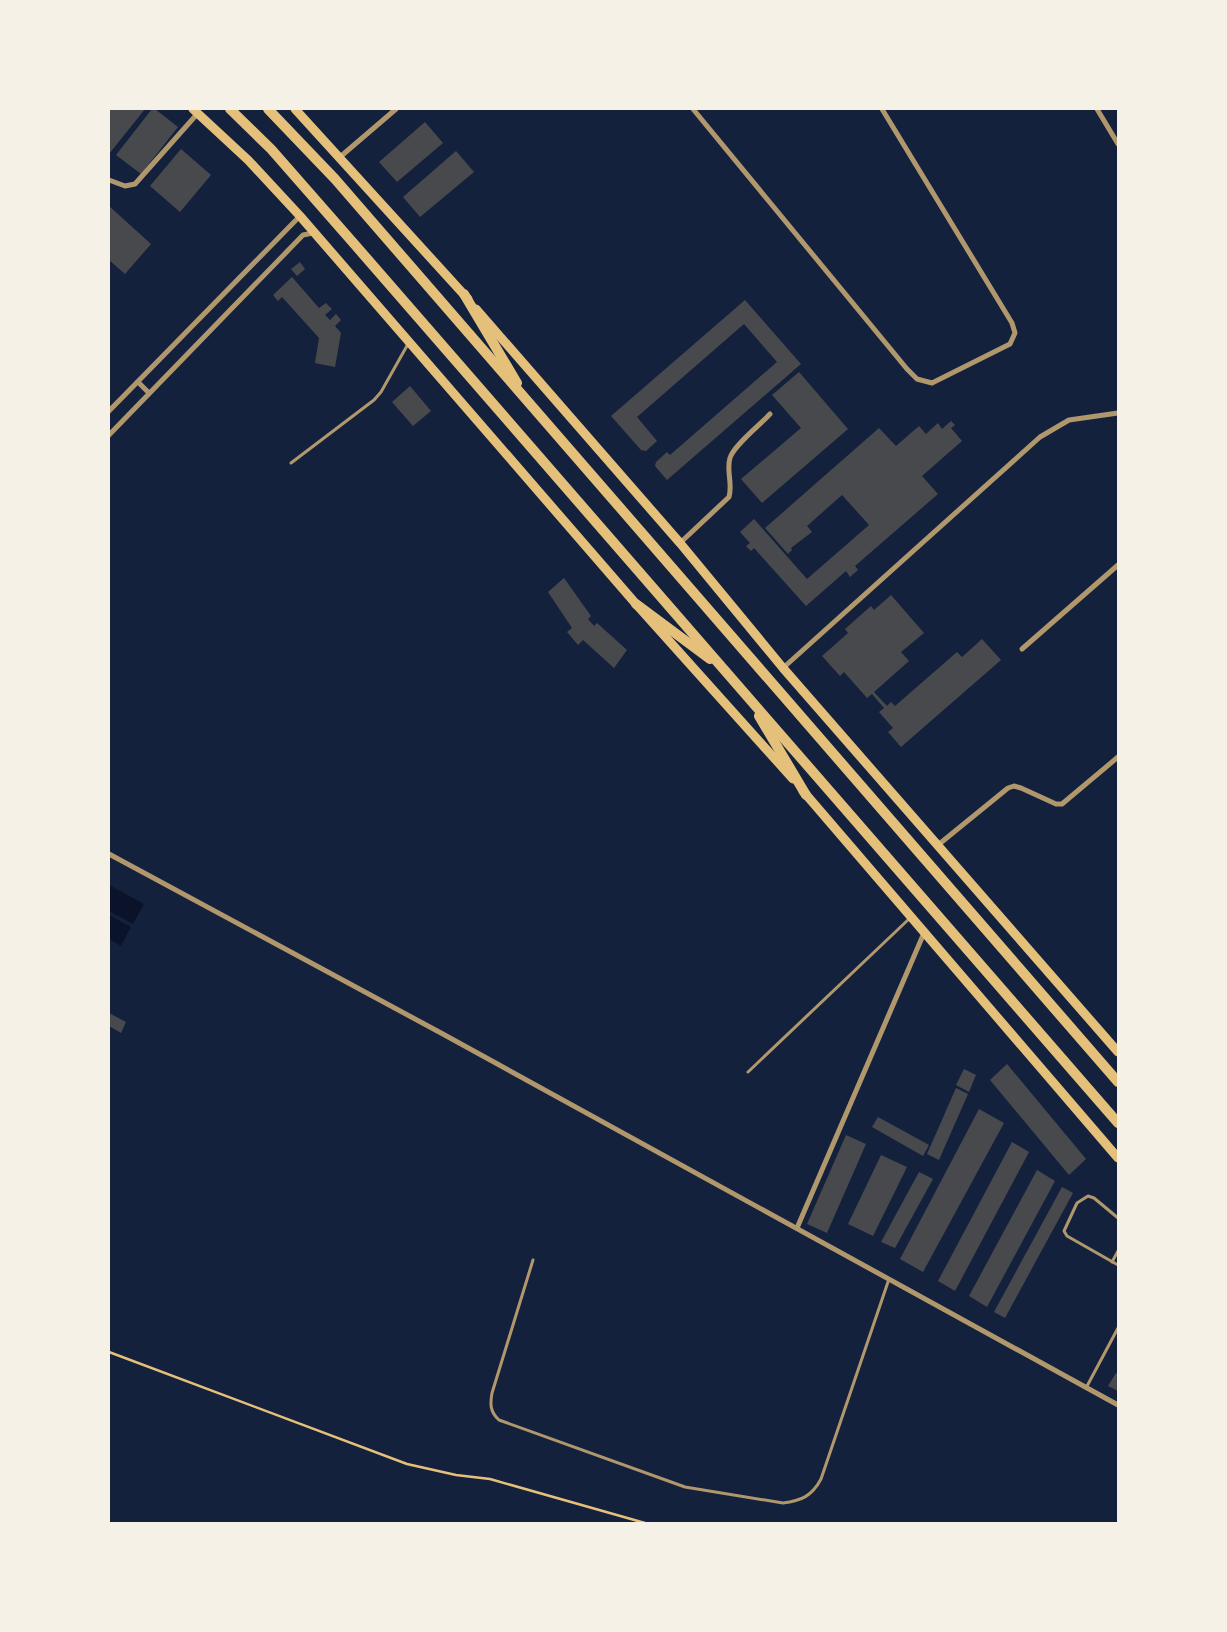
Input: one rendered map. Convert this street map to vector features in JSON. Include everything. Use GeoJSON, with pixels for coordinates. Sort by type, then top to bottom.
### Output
{"type":"FeatureCollection","features":[{"type":"Feature","properties":{"kind":"highway"},"geometry":{"type":"LineString","coordinates":[[230,109],[271,149],[1118,1123]]}},
{"type":"Feature","properties":{"kind":"highway"},"geometry":{"type":"LineString","coordinates":[[268,109],[335,180],[1118,1082]]}},
{"type":"Feature","properties":{"kind":"highway"},"geometry":{"type":"LineString","coordinates":[[464,294],[532,408]]}},
{"type":"Feature","properties":{"kind":"highway"},"geometry":{"type":"LineString","coordinates":[[636,604],[726,670]]}},
{"type":"Feature","properties":{"kind":"highway"},"geometry":{"type":"LineString","coordinates":[[744,692],[806,795]]}},
{"type":"Feature","properties":{"kind":"main road"},"geometry":{"type":"LineString","coordinates":[[295,109],[464,294],[680,543],[783,668],[1118,1052]]}},
{"type":"Feature","properties":{"kind":"main road"},"geometry":{"type":"LineString","coordinates":[[196,111],[248,160],[300,216],[636,604],[806,795],[1118,1158]]}},
{"type":"Feature","properties":{"kind":"street"},"geometry":{"type":"LineString","coordinates":[[340,157],[396,109]]}},
{"type":"Feature","properties":{"kind":"street"},"geometry":{"type":"LineString","coordinates":[[693,109],[907,369],[917,379],[932,384],[1010,344],[1014,334],[1012,323],[882,109]]}},
{"type":"Feature","properties":{"kind":"street"},"geometry":{"type":"LineString","coordinates":[[1097,109],[1118,144]]}},
{"type":"Feature","properties":{"kind":"street"},"geometry":{"type":"LineString","coordinates":[[109,180],[125,186],[135,184],[196,111]]}},
{"type":"Feature","properties":{"kind":"street"},"geometry":{"type":"LineString","coordinates":[[109,410],[300,216]]}},
{"type":"Feature","properties":{"kind":"street"},"geometry":{"type":"LineString","coordinates":[[109,435],[303,235],[309,232],[316,235]]}},
{"type":"Feature","properties":{"kind":"street"},"geometry":{"type":"LineString","coordinates":[[138,382],[149,393]]}},
{"type":"Feature","properties":{"kind":"street"},"geometry":{"type":"LineString","coordinates":[[680,543],[729,497],[731,490],[730,458],[735,450],[770,414]]}},
{"type":"Feature","properties":{"kind":"street"},"geometry":{"type":"LineString","coordinates":[[783,668],[1040,436],[1068,420],[1118,414]]}},
{"type":"Feature","properties":{"kind":"street"},"geometry":{"type":"LineString","coordinates":[[1022,649],[1118,565]]}},
{"type":"Feature","properties":{"kind":"street"},"geometry":{"type":"LineString","coordinates":[[938,845],[1008,788],[1018,787],[1056,804],[1062,804],[1118,757]]}},
{"type":"Feature","properties":{"kind":"street"},"geometry":{"type":"LineString","coordinates":[[109,854],[1118,1405]]}},
{"type":"Feature","properties":{"kind":"street"},"geometry":{"type":"LineString","coordinates":[[797,1228],[924,933]]}},
{"type":"Feature","properties":{"kind":"lane"},"geometry":{"type":"LineString","coordinates":[[291,463],[374,400],[381,392],[409,341]]}},
{"type":"Feature","properties":{"kind":"lane"},"geometry":{"type":"LineString","coordinates":[[748,1072],[910,917]]}},
{"type":"Feature","properties":{"kind":"lane"},"geometry":{"type":"LineString","coordinates":[[1118,1218],[1094,1198],[1088,1196],[1077,1204],[1064,1231],[1066,1236],[1118,1265]]}},
{"type":"Feature","properties":{"kind":"lane"},"geometry":{"type":"LineString","coordinates":[[1112,1262],[1118,1251]]}},
{"type":"Feature","properties":{"kind":"lane"},"geometry":{"type":"LineString","coordinates":[[533,1260],[492,1393],[490,1405],[493,1415],[499,1420],[685,1487],[782,1503],[796,1501],[809,1496],[821,1479],[880,1300],[889,1279]]}},
{"type":"Feature","properties":{"kind":"lane"},"geometry":{"type":"LineString","coordinates":[[1086,1388],[1118,1328]]}},
{"type":"Feature","properties":{"kind":"path"},"geometry":{"type":"LineString","coordinates":[[109,1352],[407,1464],[456,1475],[490,1478],[645,1523]]}},
{"type":"Feature","properties":{"kind":"water"},"geometry":{"type":"Polygon","coordinates":[[[109,885],[144,904],[133,924],[109,911],[109,885]]]}},
{"type":"Feature","properties":{"kind":"water"},"geometry":{"type":"Polygon","coordinates":[[[109,915],[131,927],[121,946],[109,939],[109,915]]]}},
{"type":"Feature","properties":{"kind":"building"},"geometry":{"type":"Polygon","coordinates":[[[109,109],[145,109],[109,154],[109,109]]]}},
{"type":"Feature","properties":{"kind":"building"},"geometry":{"type":"Polygon","coordinates":[[[152,109],[155,109],[178,127],[141,174],[116,155],[152,109]]]}},
{"type":"Feature","properties":{"kind":"building"},"geometry":{"type":"Polygon","coordinates":[[[425,122],[443,143],[397,182],[379,162],[425,122]]]}},
{"type":"Feature","properties":{"kind":"building"},"geometry":{"type":"Polygon","coordinates":[[[181,149],[211,175],[180,212],[150,186],[181,149]]]}},
{"type":"Feature","properties":{"kind":"building"},"geometry":{"type":"Polygon","coordinates":[[[456,151],[474,172],[420,217],[403,197],[456,151]]]}},
{"type":"Feature","properties":{"kind":"building"},"geometry":{"type":"Polygon","coordinates":[[[109,206],[151,244],[125,274],[109,260],[109,206]]]}},
{"type":"Feature","properties":{"kind":"building"},"geometry":{"type":"Polygon","coordinates":[[[300,262],[305,269],[297,276],[291,269],[300,262]]]}},
{"type":"Feature","properties":{"kind":"building"},"geometry":{"type":"Polygon","coordinates":[[[292,277],[319,308],[326,303],[332,309],[325,315],[330,320],[336,314],[341,320],[335,326],[341,333],[335,367],[315,363],[319,338],[282,297],[278,301],[273,295],[292,277]]]}},
{"type":"Feature","properties":{"kind":"building"},"geometry":{"type":"Polygon","coordinates":[[[745,300],[801,364],[667,480],[655,466],[656,462],[667,452],[670,455],[777,362],[744,324],[637,417],[657,441],[646,451],[641,450],[611,416],[745,300]]]}},
{"type":"Feature","properties":{"kind":"building"},"geometry":{"type":"Polygon","coordinates":[[[799,372],[848,429],[762,503],[741,479],[801,428],[772,395],[799,372]]]}},
{"type":"Feature","properties":{"kind":"building"},"geometry":{"type":"Polygon","coordinates":[[[410,386],[431,411],[413,426],[392,402],[410,386]]]}},
{"type":"Feature","properties":{"kind":"building"},"geometry":{"type":"Polygon","coordinates":[[[951,421],[955,425],[951,428],[962,441],[922,476],[938,494],[855,566],[858,570],[850,577],[846,571],[806,606],[754,548],[751,551],[746,546],[750,543],[740,532],[754,519],[807,579],[869,525],[842,495],[807,526],[812,532],[791,548],[792,550],[788,554],[765,528],[879,428],[896,446],[919,426],[926,434],[938,423],[942,429],[951,421]]]}},
{"type":"Feature","properties":{"kind":"building"},"geometry":{"type":"Polygon","coordinates":[[[564,578],[591,616],[588,619],[594,626],[597,623],[627,650],[614,668],[583,640],[578,645],[567,632],[572,628],[548,592],[564,578]]]}},
{"type":"Feature","properties":{"kind":"building"},"geometry":{"type":"Polygon","coordinates":[[[891,595],[924,633],[901,652],[909,661],[874,692],[887,706],[891,702],[895,706],[957,652],[962,657],[982,639],[1001,660],[901,747],[888,732],[893,728],[879,712],[884,708],[872,694],[867,698],[844,672],[840,676],[822,656],[848,633],[845,629],[871,606],[874,610],[891,595]]]}},
{"type":"Feature","properties":{"kind":"building"},"geometry":{"type":"Polygon","coordinates":[[[109,1013],[126,1022],[121,1033],[109,1026],[109,1013]]]}},
{"type":"Feature","properties":{"kind":"building"},"geometry":{"type":"Polygon","coordinates":[[[1007,1064],[1086,1159],[1069,1175],[990,1080],[1007,1064]]]}},
{"type":"Feature","properties":{"kind":"building"},"geometry":{"type":"Polygon","coordinates":[[[964,1069],[976,1075],[969,1092],[956,1085],[964,1069]]]}},
{"type":"Feature","properties":{"kind":"building"},"geometry":{"type":"Polygon","coordinates":[[[956,1088],[968,1094],[939,1160],[927,1154],[956,1088]]]}},
{"type":"Feature","properties":{"kind":"building"},"geometry":{"type":"Polygon","coordinates":[[[979,1109],[1004,1123],[923,1272],[900,1259],[979,1109]]]}},
{"type":"Feature","properties":{"kind":"building"},"geometry":{"type":"Polygon","coordinates":[[[878,1117],[929,1145],[923,1156],[872,1127],[878,1117]]]}},
{"type":"Feature","properties":{"kind":"building"},"geometry":{"type":"Polygon","coordinates":[[[846,1135],[866,1144],[827,1233],[807,1224],[846,1135]]]}},
{"type":"Feature","properties":{"kind":"building"},"geometry":{"type":"Polygon","coordinates":[[[1012,1142],[1029,1152],[955,1291],[938,1281],[1012,1142]]]}},
{"type":"Feature","properties":{"kind":"building"},"geometry":{"type":"Polygon","coordinates":[[[881,1155],[907,1167],[873,1236],[848,1224],[881,1155]]]}},
{"type":"Feature","properties":{"kind":"building"},"geometry":{"type":"Polygon","coordinates":[[[1037,1170],[1055,1181],[987,1307],[969,1296],[1037,1170]]]}},
{"type":"Feature","properties":{"kind":"building"},"geometry":{"type":"Polygon","coordinates":[[[919,1172],[933,1179],[895,1248],[881,1242],[919,1172]]]}},
{"type":"Feature","properties":{"kind":"building"},"geometry":{"type":"Polygon","coordinates":[[[1062,1187],[1073,1193],[1005,1318],[994,1312],[1062,1187]]]}},
{"type":"Feature","properties":{"kind":"building"},"geometry":{"type":"Polygon","coordinates":[[[1116,1373],[1118,1374],[1118,1391],[1108,1386],[1116,1373]]]}}]}
